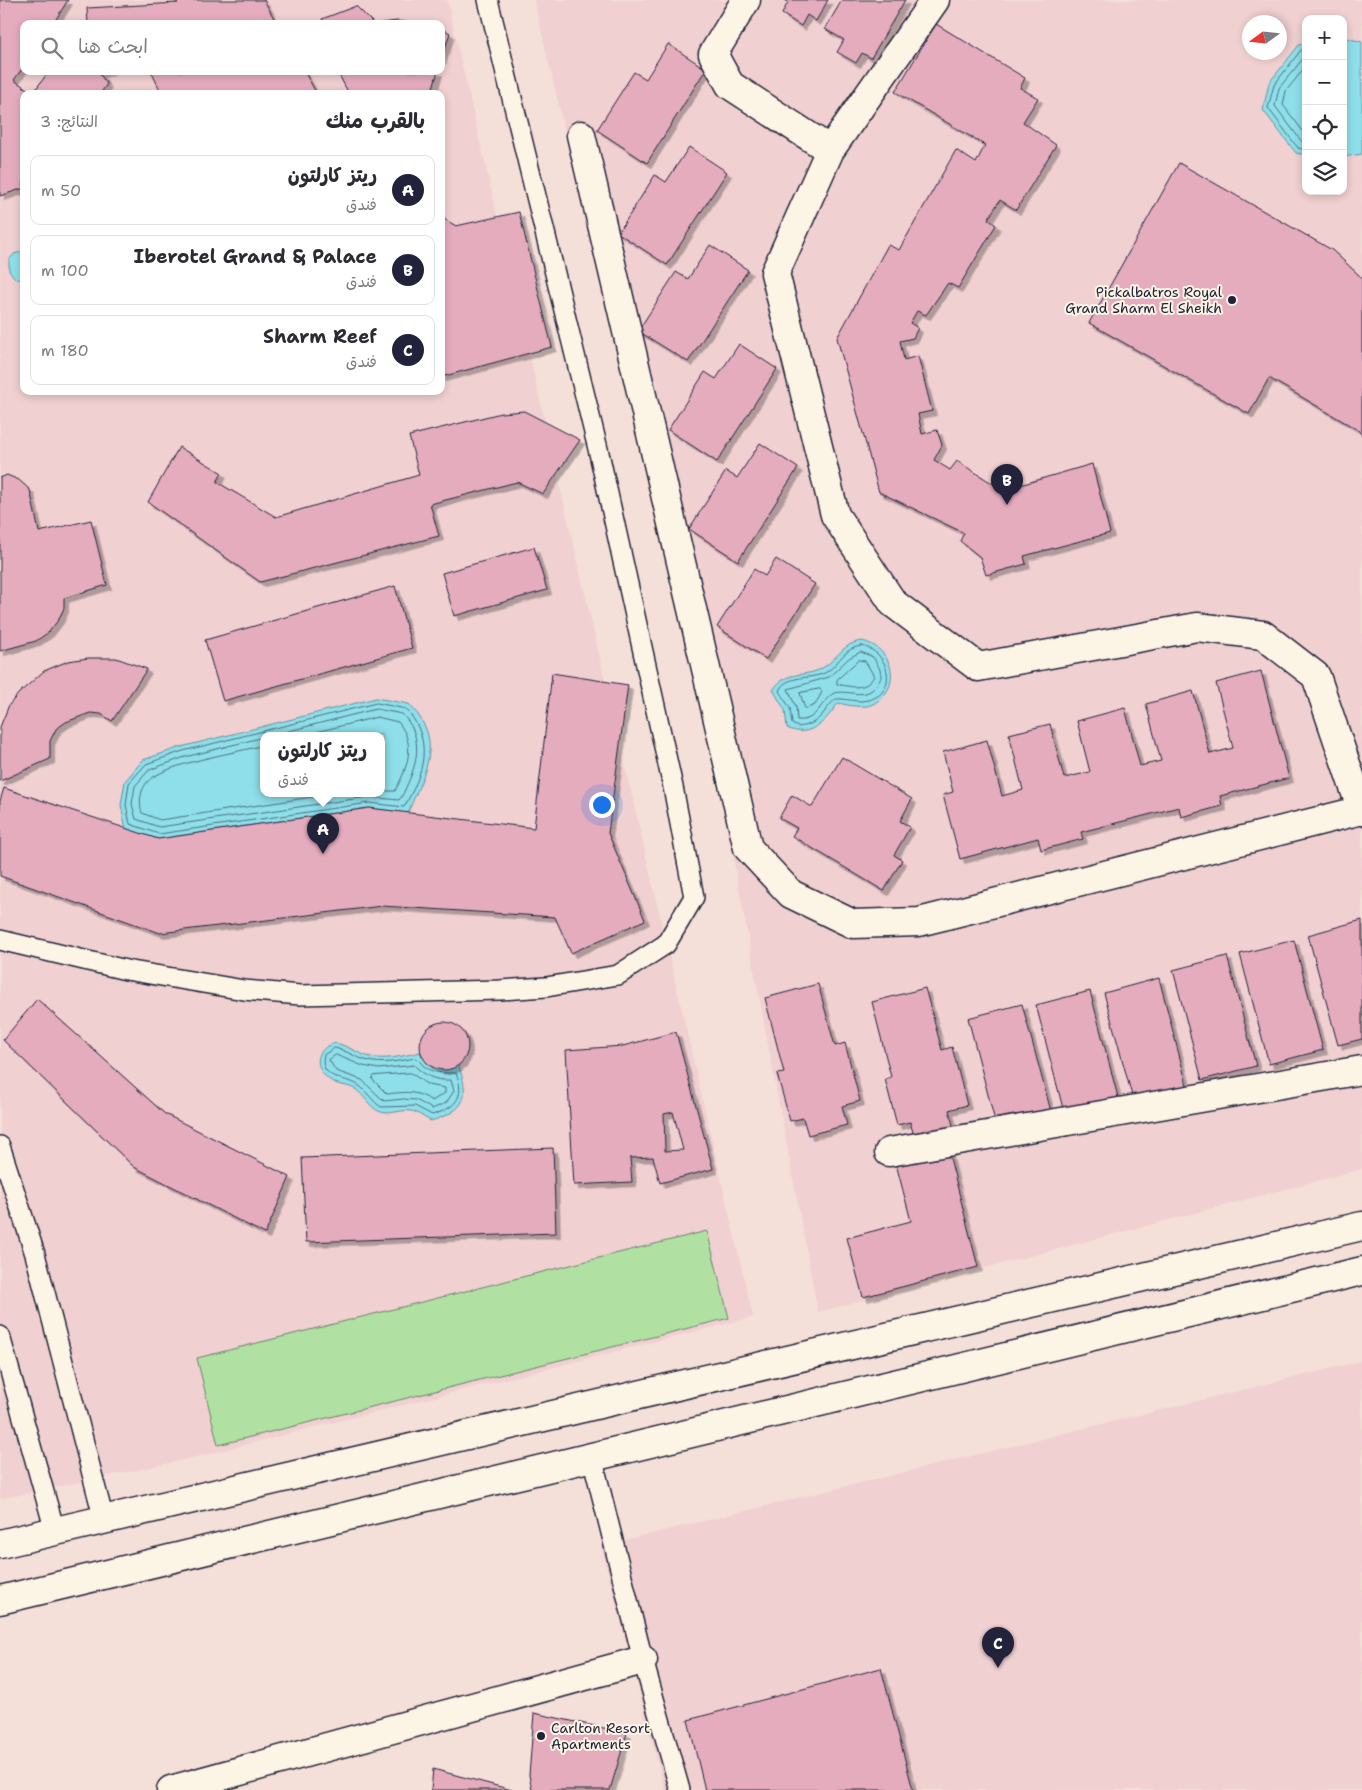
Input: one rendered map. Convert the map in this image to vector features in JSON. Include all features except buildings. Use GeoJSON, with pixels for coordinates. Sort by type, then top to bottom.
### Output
{"type":"FeatureCollection","features":[{"type":"Feature","properties":{"kind":"street"},"geometry":{"type":"LineString","coordinates":[[746,0],[714,54],[730,84],[830,150]]}},
{"type":"Feature","properties":{"kind":"street"},"geometry":{"type":"LineString","coordinates":[[581,135],[748,848],[791,894],[853,924],[920,922],[1362,810],[1316,676],[1263,635],[1197,627],[978,667],[892,603],[835,515],[775,274],[830,150],[936,0]]}},
{"type":"Feature","properties":{"kind":"street"},"geometry":{"type":"LineString","coordinates":[[889,1152],[1362,1070]]}},
{"type":"Feature","properties":{"kind":"street"},"geometry":{"type":"LineString","coordinates":[[0,1544],[1362,1226]]}},
{"type":"Feature","properties":{"kind":"street"},"geometry":{"type":"LineString","coordinates":[[0,1600],[1362,1271]]}},
{"type":"Feature","properties":{"kind":"street"},"geometry":{"type":"LineString","coordinates":[[171,1790],[643,1660]]}},
{"type":"Feature","properties":{"kind":"lane"},"geometry":{"type":"LineString","coordinates":[[0,940],[126,970],[244,990],[300,994],[537,988],[618,975],[666,944],[694,897],[673,787],[598,453],[488,0]]}},
{"type":"Feature","properties":{"kind":"lane"},"geometry":{"type":"LineString","coordinates":[[0,1146],[35,1254],[104,1520]]}},
{"type":"Feature","properties":{"kind":"lane"},"geometry":{"type":"LineString","coordinates":[[0,1336],[55,1531]]}},
{"type":"Feature","properties":{"kind":"lane"},"geometry":{"type":"LineString","coordinates":[[592,1457],[643,1660],[680,1790]]}},
{"type":"Feature","properties":{"kind":"shaded area"},"geometry":{"type":"Polygon","coordinates":[[[0,0],[447,0],[753,1317],[188,1459],[0,1499],[0,0]]]}},
{"type":"Feature","properties":{"kind":"shaded area"},"geometry":{"type":"Polygon","coordinates":[[[534,0],[1362,0],[1362,1169],[818,1312],[726,819],[534,0]]]}},
{"type":"Feature","properties":{"kind":"shaded area"},"geometry":{"type":"Polygon","coordinates":[[[1362,1361],[1362,1790],[665,1790],[601,1546],[1362,1361]]]}},
{"type":"Feature","properties":{"kind":"green space"},"geometry":{"type":"Polygon","coordinates":[[[707,1231],[729,1318],[218,1445],[197,1358],[707,1231]]]}},
{"type":"Feature","properties":{"kind":"water"},"geometry":{"type":"Polygon","coordinates":[[[1347,38],[1362,42],[1362,154],[1347,156],[1347,38]]]}},
{"type":"Feature","properties":{"kind":"water"},"geometry":{"type":"Polygon","coordinates":[[[1302,44],[1302,154],[1296,153],[1263,110],[1269,83],[1299,45],[1302,44]]]}},
{"type":"Feature","properties":{"kind":"water"},"geometry":{"type":"Polygon","coordinates":[[[20,252],[20,280],[16,279],[9,271],[9,260],[14,254],[20,252]]]}},
{"type":"Feature","properties":{"kind":"water"},"geometry":{"type":"Polygon","coordinates":[[[862,641],[873,645],[881,651],[891,669],[889,688],[883,697],[873,704],[865,706],[838,703],[823,722],[810,730],[795,731],[787,728],[785,710],[773,690],[779,683],[791,676],[817,671],[850,644],[862,641]]]}},
{"type":"Feature","properties":{"kind":"water"},"geometry":{"type":"Polygon","coordinates":[[[376,698],[409,704],[422,720],[428,734],[429,746],[426,769],[408,813],[369,808],[158,839],[126,829],[121,805],[125,781],[143,760],[181,747],[376,698]]]}},
{"type":"Feature","properties":{"kind":"water"},"geometry":{"type":"Polygon","coordinates":[[[335,1043],[364,1055],[378,1058],[392,1058],[420,1052],[427,1062],[441,1069],[458,1064],[464,1085],[463,1101],[452,1112],[431,1121],[411,1111],[381,1112],[373,1108],[355,1089],[333,1082],[322,1072],[319,1067],[319,1056],[322,1050],[335,1043]]]}},
{"type":"Feature","properties":{"kind":"place","name":"Pickalbatros Royal Grand Sharm El Sheikh"},"geometry":{"type":"Point","coordinates":[1232,300]}},
{"type":"Feature","properties":{"kind":"place","name":"Iberotel Grand & Palace"},"geometry":{"type":"Point","coordinates":[1007,505]}},
{"type":"Feature","properties":{"kind":"place","name":"ريتز كارلتون"},"geometry":{"type":"Point","coordinates":[323,854]}},
{"type":"Feature","properties":{"kind":"place","name":"Sharm Reef"},"geometry":{"type":"Point","coordinates":[998,1668]}},
{"type":"Feature","properties":{"kind":"place","name":"Carlton Resort Apartments"},"geometry":{"type":"Point","coordinates":[541,1736]}}]}
